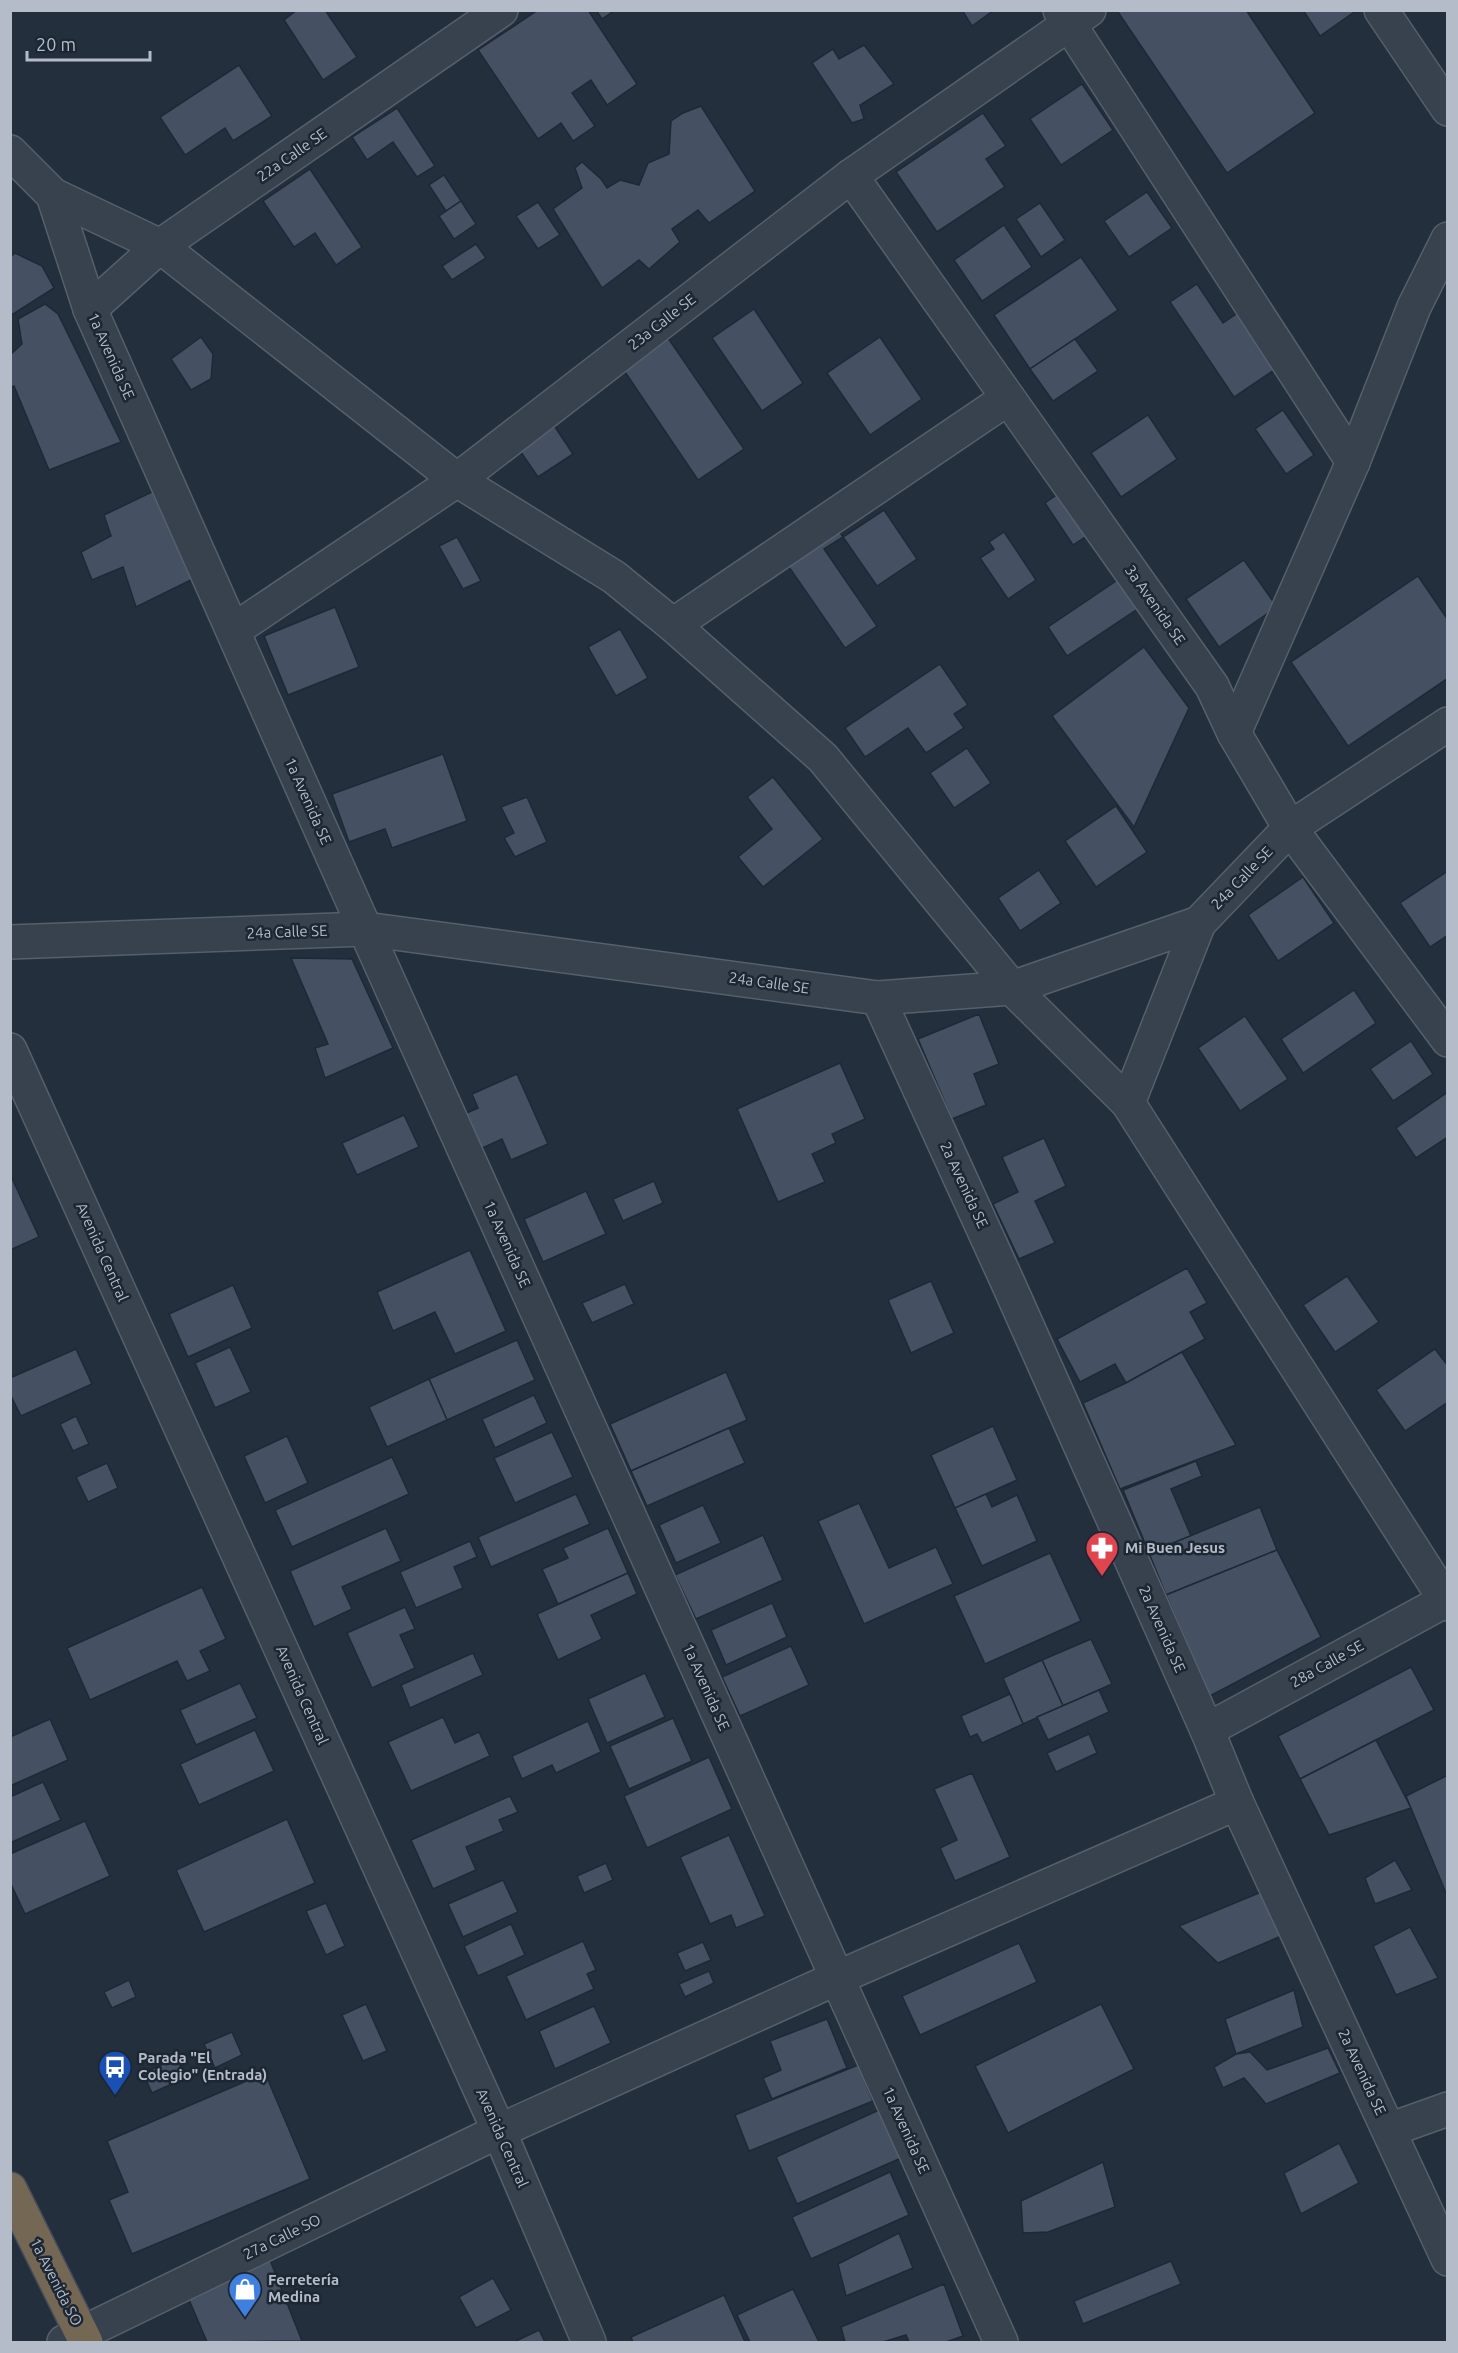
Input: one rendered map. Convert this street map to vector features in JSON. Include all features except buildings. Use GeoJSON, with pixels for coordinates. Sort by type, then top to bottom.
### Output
{"type":"FeatureCollection","features":[{"type":"Feature","properties":{"kind":"highway","name":"1a Avenida SO"},"geometry":{"type":"LineString","coordinates":[[10,2189],[18,2217],[78,2340]]}},
{"type":"Feature","properties":{"kind":"street","name":"22a Calle SE"},"geometry":{"type":"LineString","coordinates":[[90,309],[160,246],[501,10]]}},
{"type":"Feature","properties":{"kind":"street"},"geometry":{"type":"LineString","coordinates":[[1381,10],[1448,110]]}},
{"type":"Feature","properties":{"kind":"street"},"geometry":{"type":"LineString","coordinates":[[1073,15],[1353,462]]}},
{"type":"Feature","properties":{"kind":"street","name":"23a Calle SE"},"geometry":{"type":"LineString","coordinates":[[234,630],[457,480],[851,176],[1073,15]]}},
{"type":"Feature","properties":{"kind":"street","name":"1a Avenida SE"},"geometry":{"type":"LineString","coordinates":[[10,152],[53,195],[90,309],[365,929],[1001,2343]]}},
{"type":"Feature","properties":{"kind":"street","name":"3a Avenida SE"},"geometry":{"type":"LineString","coordinates":[[851,176],[1212,686],[1234,733],[1290,828],[1448,1040]]}},
{"type":"Feature","properties":{"kind":"street"},"geometry":{"type":"LineString","coordinates":[[53,195],[160,246],[457,480],[614,577],[674,625],[823,758],[1012,987],[1128,1103],[1447,1601]]}},
{"type":"Feature","properties":{"kind":"street"},"geometry":{"type":"LineString","coordinates":[[1234,733],[1353,462],[1414,307],[1448,239]]}},
{"type":"Feature","properties":{"kind":"street"},"geometry":{"type":"LineString","coordinates":[[674,625],[1008,398]]}},
{"type":"Feature","properties":{"kind":"street","name":"24a Calle SE"},"geometry":{"type":"LineString","coordinates":[[10,942],[365,929],[878,998],[1012,987],[1199,923],[1290,828],[1448,724]]}},
{"type":"Feature","properties":{"kind":"street"},"geometry":{"type":"LineString","coordinates":[[1128,1103],[1199,923]]}},
{"type":"Feature","properties":{"kind":"street","name":"2a Avenida SE"},"geometry":{"type":"LineString","coordinates":[[878,998],[1013,1294],[1207,1730],[1237,1803],[1448,2259]]}},
{"type":"Feature","properties":{"kind":"street","name":"Avenida Central"},"geometry":{"type":"LineString","coordinates":[[10,1050],[499,2132],[589,2343]]}},
{"type":"Feature","properties":{"kind":"street","name":"28a Calle SE"},"geometry":{"type":"LineString","coordinates":[[1207,1730],[1447,1601]]}},
{"type":"Feature","properties":{"kind":"street","name":"27a Calle SO"},"geometry":{"type":"LineString","coordinates":[[78,2340],[499,2132],[837,1978],[1237,1803]]}},
{"type":"Feature","properties":{"kind":"street"},"geometry":{"type":"LineString","coordinates":[[1389,2130],[1448,2109]]}},
{"type":"Feature","properties":{"kind":"place","name":"Mi Buen Jesus"},"geometry":{"type":"Point","coordinates":[1102,1577]}},
{"type":"Feature","properties":{"kind":"place","name":"Parada \"El Colegio\" (Entrada)"},"geometry":{"type":"Point","coordinates":[115,2096]}},
{"type":"Feature","properties":{"kind":"place","name":"Ferretería Medina"},"geometry":{"type":"Point","coordinates":[245,2318]}}]}
